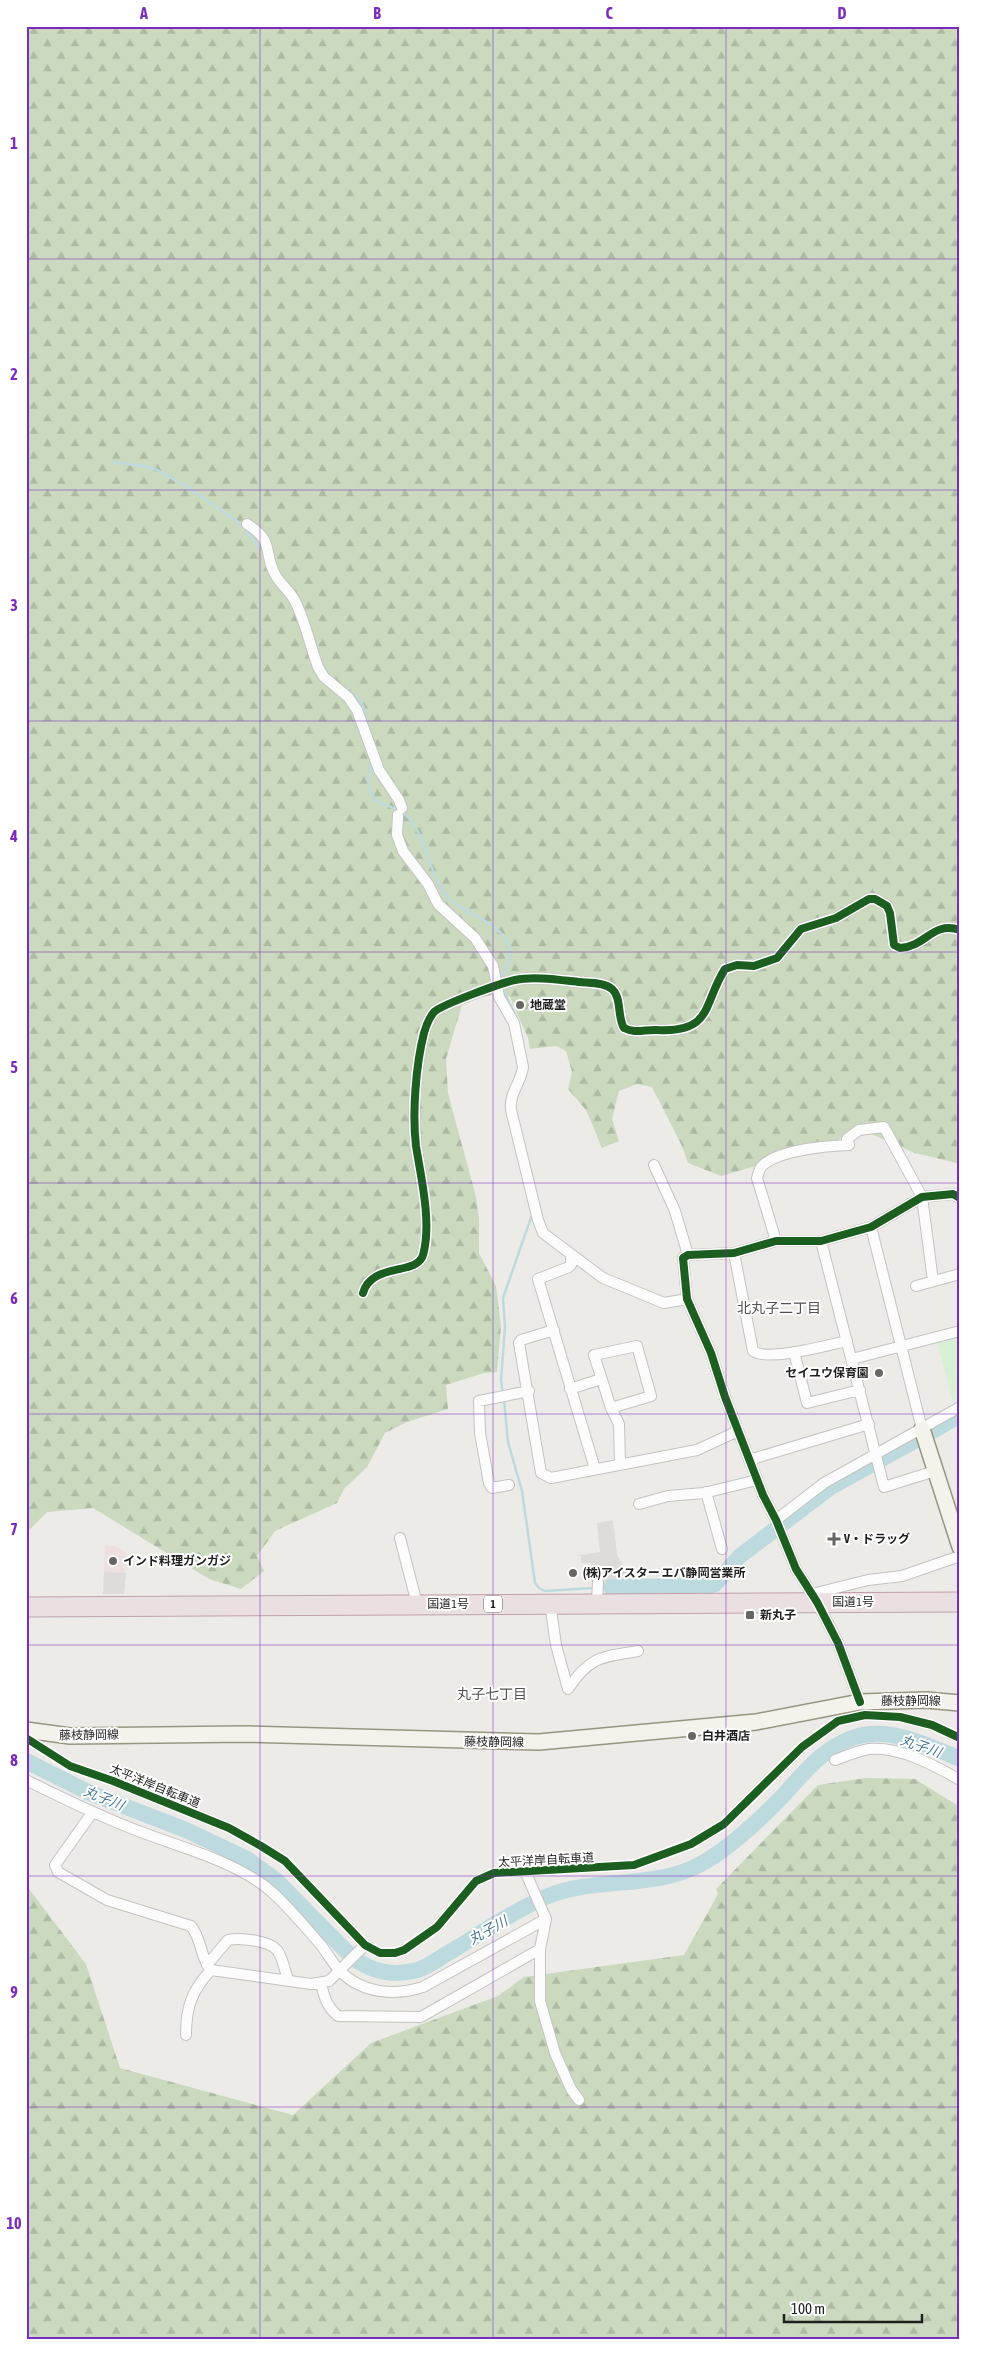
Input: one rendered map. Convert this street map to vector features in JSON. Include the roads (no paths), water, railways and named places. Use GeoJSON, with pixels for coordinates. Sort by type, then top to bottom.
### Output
{"type":"FeatureCollection","features":[{"type":"Feature","properties":{"kind":"highway","name":"国道1号"},"geometry":{"type":"LineString","coordinates":[[26,1607],[550,1603],[597,1598],[815,1598],[960,1602]]}},
{"type":"Feature","properties":{"kind":"main road"},"geometry":{"type":"LineString","coordinates":[[922,1429],[960,1547]]}},
{"type":"Feature","properties":{"kind":"main road","name":"藤枝静岡線"},"geometry":{"type":"LineString","coordinates":[[26,1730],[70,1736],[246,1734],[539,1742],[737,1724],[860,1702],[926,1700],[960,1703]]}},
{"type":"Feature","properties":{"kind":"street"},"geometry":{"type":"LineString","coordinates":[[247,524],[262,533],[276,576],[294,599],[318,667],[324,677],[348,697],[357,710],[372,755],[399,800],[400,811],[396,828],[399,843],[428,884],[438,904],[475,938],[493,966],[496,987],[499,996],[512,1017],[522,1057],[522,1074],[510,1100],[510,1110],[543,1234],[603,1278],[664,1303],[687,1300]]}},
{"type":"Feature","properties":{"kind":"street"},"geometry":{"type":"LineString","coordinates":[[363,1293],[366,1284],[376,1275],[418,1262],[424,1254],[425,1210],[415,1125],[421,1049],[429,1020],[436,1011],[445,1005],[515,980],[524,979],[604,985],[616,994],[619,1016],[624,1028],[638,1032],[678,1030],[688,1028],[705,1012],[726,969],[738,965],[754,966],[776,958],[800,929],[836,918],[861,901],[874,899],[887,906],[890,913],[892,940],[894,945],[900,948],[922,941],[938,928],[944,927],[960,930]]}},
{"type":"Feature","properties":{"kind":"street"},"geometry":{"type":"LineString","coordinates":[[776,1241],[757,1178],[760,1168],[774,1159],[794,1152],[849,1145],[847,1139],[859,1130],[884,1127],[922,1198],[933,1281]]}},
{"type":"Feature","properties":{"kind":"street"},"geometry":{"type":"LineString","coordinates":[[654,1165],[675,1211],[688,1255]]}},
{"type":"Feature","properties":{"kind":"street"},"geometry":{"type":"LineString","coordinates":[[860,1702],[842,1652],[815,1598],[796,1569],[749,1460],[711,1353],[687,1300],[683,1258],[688,1255],[734,1253],[776,1241],[821,1241],[871,1227],[922,1198],[953,1194],[960,1198]]}},
{"type":"Feature","properties":{"kind":"street"},"geometry":{"type":"LineString","coordinates":[[871,1227],[922,1429]]}},
{"type":"Feature","properties":{"kind":"street"},"geometry":{"type":"LineString","coordinates":[[821,1241],[884,1487],[936,1471]]}},
{"type":"Feature","properties":{"kind":"street"},"geometry":{"type":"LineString","coordinates":[[734,1253],[740,1276],[750,1347],[756,1353],[794,1352],[847,1341]]}},
{"type":"Feature","properties":{"kind":"street"},"geometry":{"type":"LineString","coordinates":[[571,1255],[572,1265],[538,1279],[595,1469]]}},
{"type":"Feature","properties":{"kind":"street"},"geometry":{"type":"LineString","coordinates":[[916,1286],[960,1274]]}},
{"type":"Feature","properties":{"kind":"street"},"geometry":{"type":"LineString","coordinates":[[554,1330],[521,1340],[519,1343],[542,1473],[551,1478],[697,1450],[738,1431]]}},
{"type":"Feature","properties":{"kind":"street"},"geometry":{"type":"LineString","coordinates":[[852,1359],[960,1331]]}},
{"type":"Feature","properties":{"kind":"street"},"geometry":{"type":"LineString","coordinates":[[611,1408],[651,1396],[636,1346],[594,1355],[611,1408],[618,1424],[620,1464]]}},
{"type":"Feature","properties":{"kind":"street"},"geometry":{"type":"LineString","coordinates":[[794,1352],[807,1403],[860,1390]]}},
{"type":"Feature","properties":{"kind":"street"},"geometry":{"type":"LineString","coordinates":[[570,1389],[601,1379]]}},
{"type":"Feature","properties":{"kind":"street"},"geometry":{"type":"LineString","coordinates":[[509,1485],[492,1488],[489,1483],[480,1433],[479,1401],[529,1391]]}},
{"type":"Feature","properties":{"kind":"street"},"geometry":{"type":"LineString","coordinates":[[778,1525],[824,1483],[878,1459],[922,1429],[960,1407]]}},
{"type":"Feature","properties":{"kind":"street"},"geometry":{"type":"LineString","coordinates":[[749,1460],[869,1424]]}},
{"type":"Feature","properties":{"kind":"street"},"geometry":{"type":"LineString","coordinates":[[639,1504],[668,1496],[706,1492],[757,1480]]}},
{"type":"Feature","properties":{"kind":"street"},"geometry":{"type":"LineString","coordinates":[[706,1492],[722,1548]]}},
{"type":"Feature","properties":{"kind":"street"},"geometry":{"type":"LineString","coordinates":[[400,1538],[417,1604]]}},
{"type":"Feature","properties":{"kind":"street"},"geometry":{"type":"LineString","coordinates":[[815,1598],[868,1580],[902,1576],[960,1556]]}},
{"type":"Feature","properties":{"kind":"street"},"geometry":{"type":"LineString","coordinates":[[597,1598],[598,1582]]}},
{"type":"Feature","properties":{"kind":"street"},"geometry":{"type":"LineString","coordinates":[[550,1603],[556,1645],[568,1689],[580,1670],[598,1658],[638,1651]]}},
{"type":"Feature","properties":{"kind":"street"},"geometry":{"type":"LineString","coordinates":[[835,1760],[870,1749],[889,1750],[922,1761],[960,1780]]}},
{"type":"Feature","properties":{"kind":"street"},"geometry":{"type":"LineString","coordinates":[[26,1780],[92,1813],[222,1862],[248,1875],[281,1902],[322,1946],[340,1969],[358,1984],[374,1991],[390,1994],[423,1988],[546,1918]]}},
{"type":"Feature","properties":{"kind":"street"},"geometry":{"type":"LineString","coordinates":[[92,1813],[55,1865],[58,1872],[107,1900],[191,1926],[198,1934],[209,1967]]}},
{"type":"Feature","properties":{"kind":"street"},"geometry":{"type":"LineString","coordinates":[[524,1871],[532,1892],[546,1918],[540,1949],[540,2001],[555,2053],[571,2089],[579,2100]]}},
{"type":"Feature","properties":{"kind":"street"},"geometry":{"type":"LineString","coordinates":[[186,2035],[186,2016],[191,1997],[195,1988],[228,1940],[242,1937],[273,1946],[278,1952],[288,1980]]}},
{"type":"Feature","properties":{"kind":"street"},"geometry":{"type":"LineString","coordinates":[[209,1967],[311,1984],[321,1983],[329,1980],[363,1947]]}},
{"type":"Feature","properties":{"kind":"street"},"geometry":{"type":"LineString","coordinates":[[321,1983],[325,2001],[338,2016],[421,2017],[540,1949]]}},
{"type":"Feature","properties":{"kind":"waterway"},"geometry":{"type":"LineString","coordinates":[[112,462],[144,466],[157,470],[189,488],[238,522],[264,553]]}},
{"type":"Feature","properties":{"kind":"waterway"},"geometry":{"type":"LineString","coordinates":[[345,689],[352,693],[363,705],[369,729]]}},
{"type":"Feature","properties":{"kind":"waterway"},"geometry":{"type":"LineString","coordinates":[[372,761],[368,780],[370,791],[377,800],[402,812],[414,825],[441,888],[448,897],[463,909],[496,928],[508,943],[511,955],[502,977],[502,982]]}},
{"type":"Feature","properties":{"kind":"waterway"},"geometry":{"type":"LineString","coordinates":[[502,987],[518,1021]]}},
{"type":"Feature","properties":{"kind":"waterway"},"geometry":{"type":"LineString","coordinates":[[503,1394],[501,1380],[505,1327],[503,1298],[533,1212]]}},
{"type":"Feature","properties":{"kind":"waterway"},"geometry":{"type":"LineString","coordinates":[[504,1399],[508,1442],[522,1491],[535,1583],[545,1591],[594,1588]]}},
{"type":"Feature","properties":{"kind":"waterway"},"geometry":{"type":"LineString","coordinates":[[931,1432],[960,1415]]}},
{"type":"Feature","properties":{"kind":"waterway"},"geometry":{"type":"LineString","coordinates":[[611,1587],[708,1586],[715,1584],[740,1556],[831,1487],[918,1439]]}},
{"type":"Feature","properties":{"kind":"waterway"},"geometry":{"type":"LineString","coordinates":[[600,1588],[611,1587]]}},
{"type":"Feature","properties":{"kind":"waterway","name":"丸子川"},"geometry":{"type":"LineString","coordinates":[[26,1761],[90,1793],[186,1830],[247,1859],[276,1880],[353,1958],[376,1970],[400,1973],[425,1967],[510,1915],[548,1896],[566,1890],[663,1877],[699,1865],[720,1852],[750,1827],[778,1801],[812,1764],[832,1748],[855,1737],[868,1734],[895,1736],[922,1743],[960,1759]]}},
{"type":"Feature","properties":{"kind":"place","name":"地蔵堂"},"geometry":{"type":"Point","coordinates":[520,1005]}},
{"type":"Feature","properties":{"kind":"place","name":"セイユウ保育園"},"geometry":{"type":"Point","coordinates":[879,1373]}},
{"type":"Feature","properties":{"kind":"place","name":"V・ドラッグ"},"geometry":{"type":"Point","coordinates":[834,1539]}},
{"type":"Feature","properties":{"kind":"place","name":"インド料理ガンガジ"},"geometry":{"type":"Point","coordinates":[113,1561]}},
{"type":"Feature","properties":{"kind":"place","name":"(株)アイスター エバ静岡営業所"},"geometry":{"type":"Point","coordinates":[573,1573]}},
{"type":"Feature","properties":{"kind":"place","name":"新丸子"},"geometry":{"type":"Point","coordinates":[750,1615]}},
{"type":"Feature","properties":{"kind":"place","name":"白井酒店"},"geometry":{"type":"Point","coordinates":[692,1736]}},
{"type":"Feature","properties":{"kind":"district","name":"北丸子二丁目"},"geometry":{"type":"Point","coordinates":[779,1308]}},
{"type":"Feature","properties":{"kind":"district","name":"丸子七丁目"},"geometry":{"type":"Point","coordinates":[492,1694]}}]}
